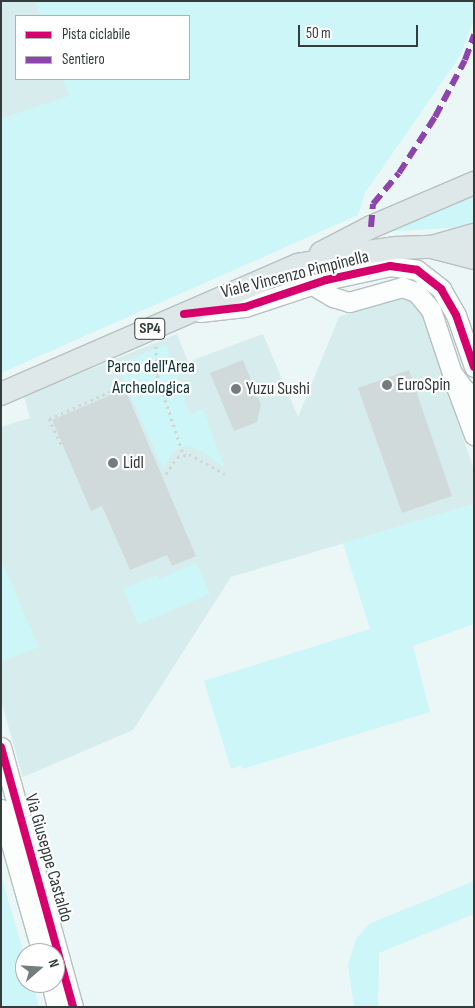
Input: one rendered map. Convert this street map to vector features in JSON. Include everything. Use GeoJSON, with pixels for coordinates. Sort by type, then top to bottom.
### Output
{"type":"FeatureCollection","features":[{"type":"Feature","properties":{"kind":"main road","name":"SP4"},"geometry":{"type":"LineString","coordinates":[[1,394],[298,265],[371,227],[474,183]]}},
{"type":"Feature","properties":{"kind":"main road","name":"SP4"},"geometry":{"type":"LineString","coordinates":[[298,265],[370,251],[431,247],[474,235]]}},
{"type":"Feature","properties":{"kind":"main road","name":"SP4"},"geometry":{"type":"LineString","coordinates":[[431,247],[474,258]]}},
{"type":"Feature","properties":{"kind":"street","name":"Viale Vincenzo Pimpinella"},"geometry":{"type":"LineString","coordinates":[[184,314],[245,307],[311,284],[390,266],[418,270],[441,290],[456,315],[474,367]]}},
{"type":"Feature","properties":{"kind":"street"},"geometry":{"type":"LineString","coordinates":[[311,284],[351,307],[402,287],[416,292],[431,310],[474,435]]}},
{"type":"Feature","properties":{"kind":"street"},"geometry":{"type":"LineString","coordinates":[[452,373],[464,389],[474,397]]}},
{"type":"Feature","properties":{"kind":"street","name":"Via Giuseppe Castaldo"},"geometry":{"type":"LineString","coordinates":[[1,747],[74,1007]]}},
{"type":"Feature","properties":{"kind":"street","name":"Via Giuseppe Castaldo"},"geometry":{"type":"LineString","coordinates":[[1,809],[39,943]]}},
{"type":"Feature","properties":{"kind":"street"},"geometry":{"type":"LineString","coordinates":[[53,993],[57,1007]]}},
{"type":"Feature","properties":{"kind":"path"},"geometry":{"type":"LineString","coordinates":[[156,343],[157,374],[183,454]]}},
{"type":"Feature","properties":{"kind":"path"},"geometry":{"type":"LineString","coordinates":[[60,444],[50,418],[127,384],[162,387]]}},
{"type":"Feature","properties":{"kind":"path"},"geometry":{"type":"LineString","coordinates":[[166,474],[173,462],[183,454]]}},
{"type":"Feature","properties":{"kind":"path"},"geometry":{"type":"LineString","coordinates":[[183,454],[197,457],[225,474]]}},
{"type":"Feature","properties":{"kind":"shaded area"},"geometry":{"type":"Polygon","coordinates":[[[1,1],[35,1],[41,15],[15,15],[15,80],[63,80],[70,96],[1,119],[1,1]]]}},
{"type":"Feature","properties":{"kind":"shaded area"},"geometry":{"type":"Polygon","coordinates":[[[403,292],[417,300],[474,470],[474,504],[231,577],[133,730],[23,777],[1,701],[1,427],[30,418],[24,396],[177,334],[188,362],[263,334],[298,417],[339,317],[403,292]]]}},
{"type":"Feature","properties":{"kind":"green space"},"geometry":{"type":"Polygon","coordinates":[[[35,1],[474,1],[474,19],[460,56],[365,193],[358,215],[1,373],[1,119],[69,96],[63,80],[190,80],[190,15],[41,15],[35,1]]]}},
{"type":"Feature","properties":{"kind":"green space"},"geometry":{"type":"Polygon","coordinates":[[[474,191],[474,225],[468,227],[378,232],[474,191]]]}},
{"type":"Feature","properties":{"kind":"green space","name":"Parco dell'Area Archeologica"},"geometry":{"type":"Polygon","coordinates":[[[166,344],[190,414],[203,409],[225,468],[201,451],[187,446],[178,449],[172,454],[163,469],[117,365],[166,344]]]}},
{"type":"Feature","properties":{"kind":"green space"},"geometry":{"type":"Polygon","coordinates":[[[474,504],[474,624],[413,646],[430,712],[242,769],[241,765],[231,769],[204,681],[370,629],[343,543],[474,504]]]}},
{"type":"Feature","properties":{"kind":"green space"},"geometry":{"type":"Polygon","coordinates":[[[1,560],[39,647],[1,662],[1,560]]]}},
{"type":"Feature","properties":{"kind":"green space"},"geometry":{"type":"Polygon","coordinates":[[[197,563],[210,594],[138,625],[123,589],[157,575],[159,579],[197,563]]]}},
{"type":"Feature","properties":{"kind":"green space"},"geometry":{"type":"Polygon","coordinates":[[[1,875],[21,943],[15,943],[15,993],[35,993],[39,1007],[1,1007],[1,875]]]}},
{"type":"Feature","properties":{"kind":"green space"},"geometry":{"type":"Polygon","coordinates":[[[474,881],[474,914],[379,953],[378,1007],[354,1007],[348,965],[356,939],[369,924],[474,881]]]}},
{"type":"Feature","properties":{"kind":"building","name":"Yuzu Sushi"},"geometry":{"type":"Polygon","coordinates":[[[243,360],[261,405],[257,422],[234,431],[210,373],[243,360]]]}},
{"type":"Feature","properties":{"kind":"building"},"geometry":{"type":"Polygon","coordinates":[[[409,370],[452,496],[402,513],[358,388],[409,370]]]}},
{"type":"Feature","properties":{"kind":"building","name":"Lidl"},"geometry":{"type":"Polygon","coordinates":[[[125,389],[196,556],[172,566],[167,555],[130,570],[102,506],[91,511],[52,420],[125,389]]]}},
{"type":"Feature","properties":{"kind":"marked path"},"geometry":{"type":"LineString","coordinates":[[371,227],[373,204],[399,173],[435,117],[465,60],[474,35]]}},
{"type":"Feature","properties":{"kind":"cycle path"},"geometry":{"type":"LineString","coordinates":[[184,314],[245,307],[326,280],[390,266],[417,270],[441,289],[456,315],[474,367]]}},
{"type":"Feature","properties":{"kind":"cycle path"},"geometry":{"type":"LineString","coordinates":[[1,747],[73,1007]]}},
{"type":"Feature","properties":{"kind":"place","name":"EuroSpin"},"geometry":{"type":"Point","coordinates":[387,385]}},
{"type":"Feature","properties":{"kind":"place","name":"Yuzu Sushi"},"geometry":{"type":"Point","coordinates":[236,389]}},
{"type":"Feature","properties":{"kind":"place","name":"Lidl"},"geometry":{"type":"Point","coordinates":[113,463]}}]}
